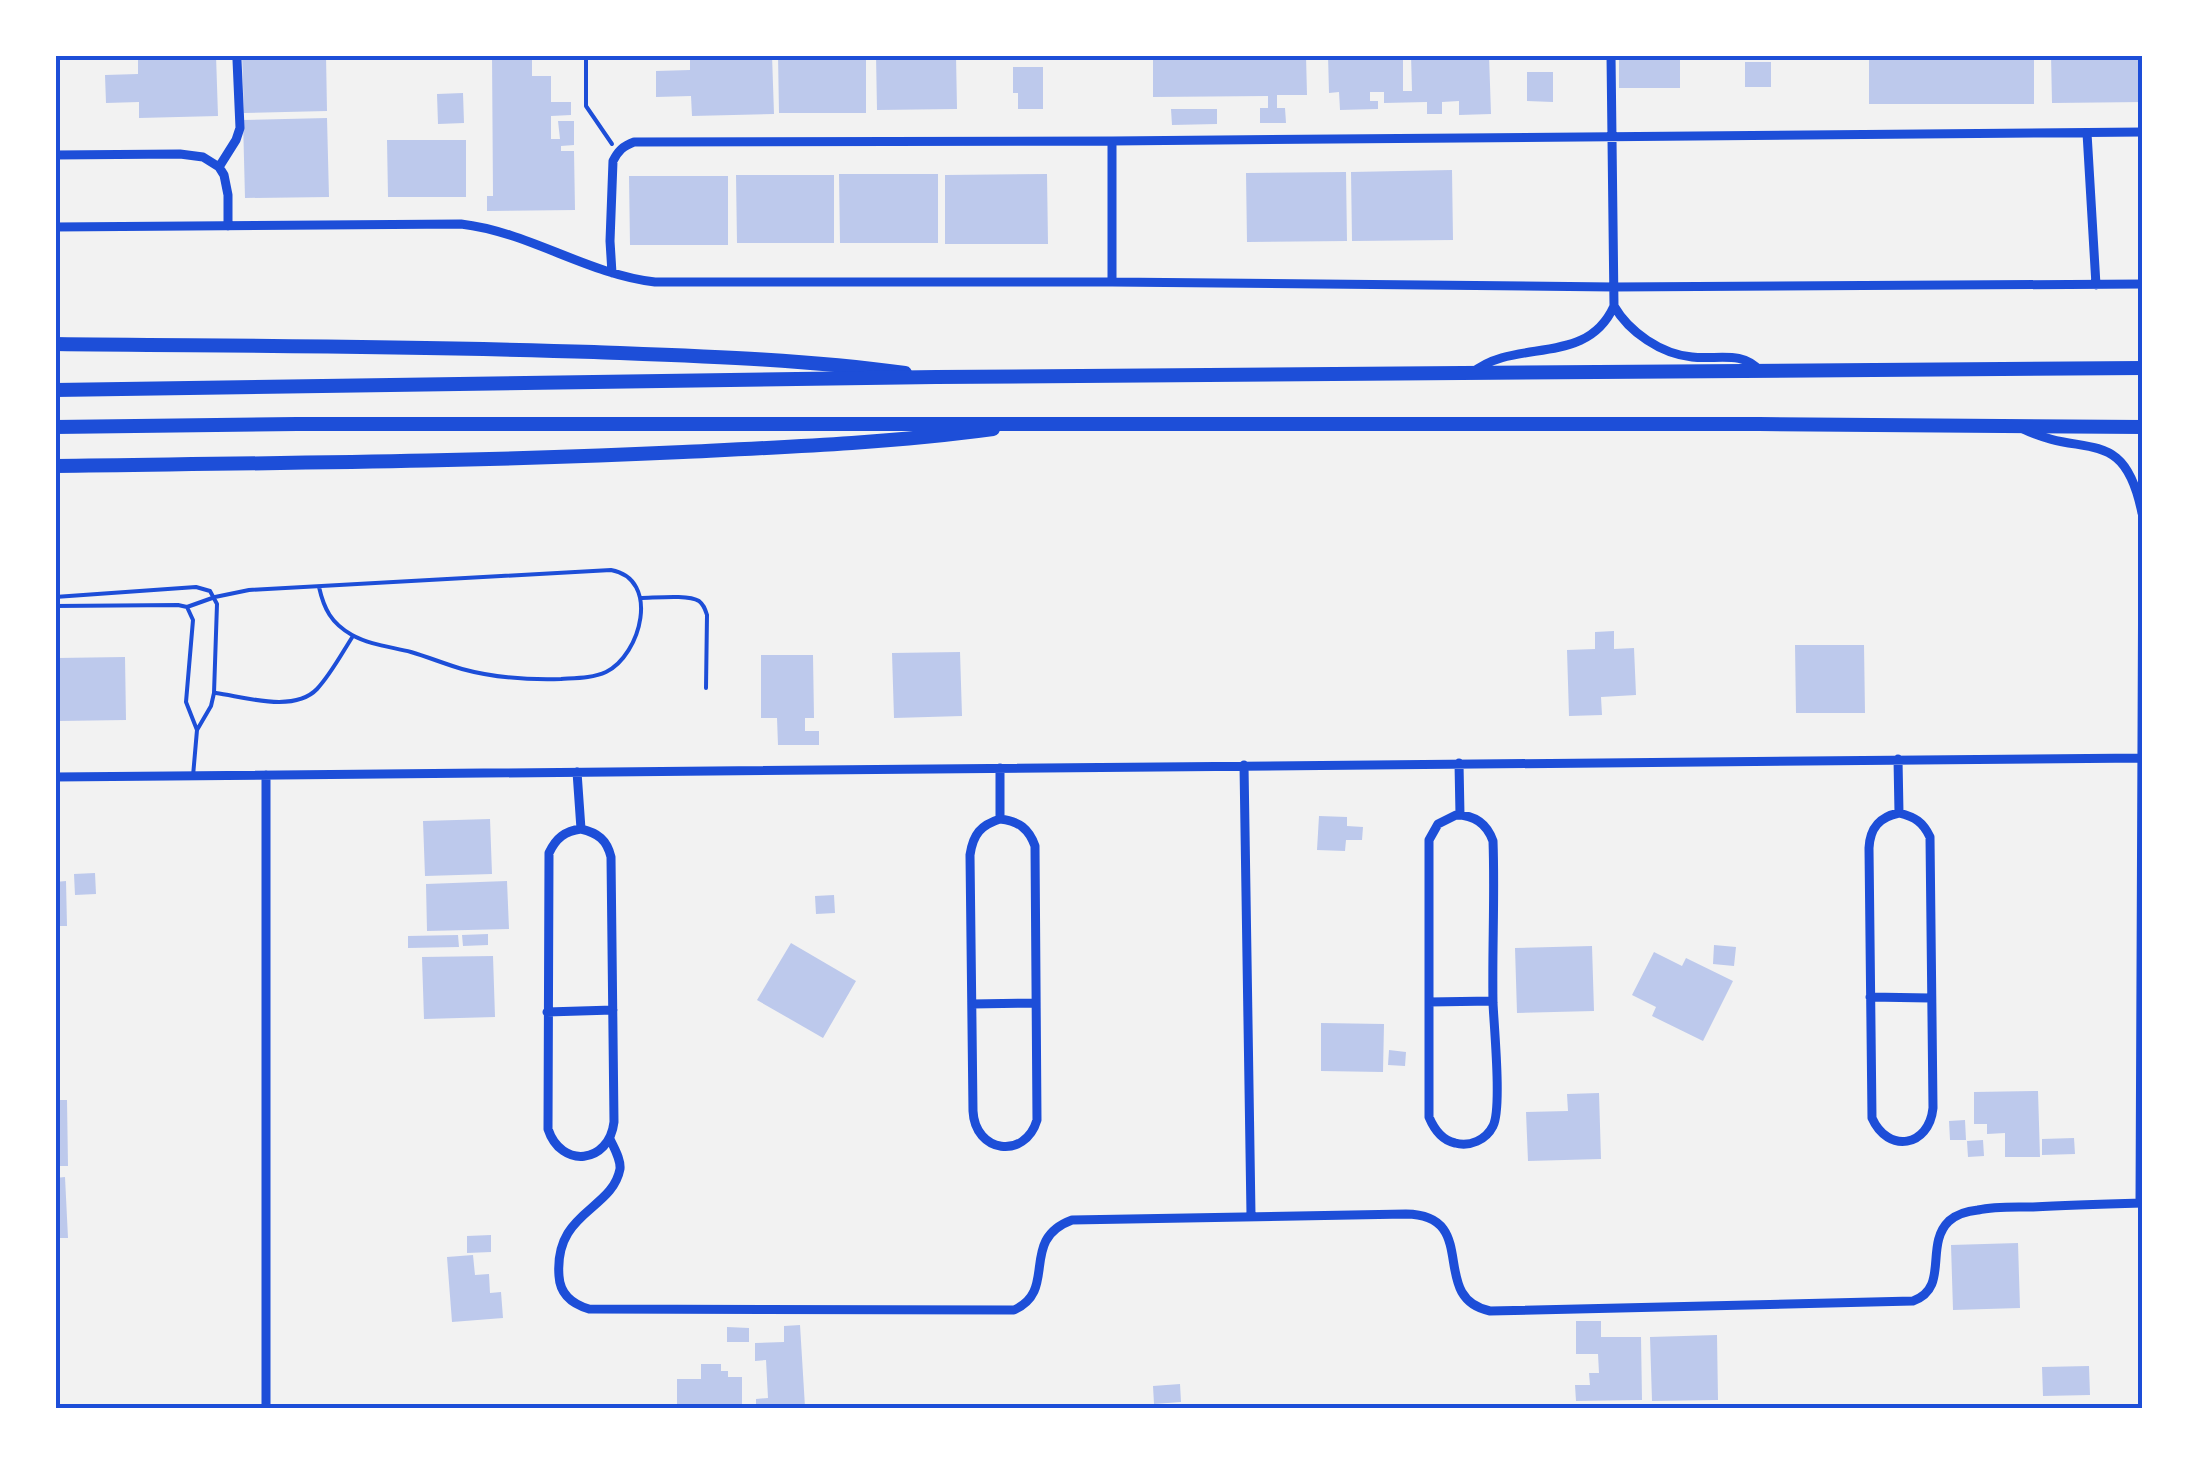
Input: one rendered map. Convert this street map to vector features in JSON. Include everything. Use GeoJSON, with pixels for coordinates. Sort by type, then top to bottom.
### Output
{"type":"FeatureCollection","features":[{"type":"Feature","properties":{"kind":"main road"},"geometry":{"type":"LineString","coordinates":[[55,344],[440,347],[730,357],[936,377]]}},
{"type":"Feature","properties":{"kind":"main road"},"geometry":{"type":"LineString","coordinates":[[55,390],[936,377],[2143,368]]}},
{"type":"Feature","properties":{"kind":"main road"},"geometry":{"type":"LineString","coordinates":[[55,466],[575,458],[868,442],[1027,424]]}},
{"type":"Feature","properties":{"kind":"main road"},"geometry":{"type":"LineString","coordinates":[[55,427],[2143,427]]}},
{"type":"Feature","properties":{"kind":"street"},"geometry":{"type":"LineString","coordinates":[[1472,372],[1499,357],[1548,350],[1584,339],[1604,324],[1614,306],[1612,55]]}},
{"type":"Feature","properties":{"kind":"street"},"geometry":{"type":"LineString","coordinates":[[219,167],[240,128],[237,60]]}},
{"type":"Feature","properties":{"kind":"street"},"geometry":{"type":"LineString","coordinates":[[612,273],[613,161],[624,145],[645,141],[2143,132]]}},
{"type":"Feature","properties":{"kind":"street"},"geometry":{"type":"LineString","coordinates":[[2087,133],[2096,285]]}},
{"type":"Feature","properties":{"kind":"street"},"geometry":{"type":"LineString","coordinates":[[1112,141],[1112,282]]}},
{"type":"Feature","properties":{"kind":"street"},"geometry":{"type":"LineString","coordinates":[[55,155],[203,157],[219,167],[227,185],[228,226]]}},
{"type":"Feature","properties":{"kind":"street"},"geometry":{"type":"LineString","coordinates":[[55,227],[473,225],[520,237],[612,273],[655,282],[1614,287],[2143,284]]}},
{"type":"Feature","properties":{"kind":"street"},"geometry":{"type":"LineString","coordinates":[[1614,306],[1630,328],[1662,347],[1690,357],[1741,358],[1754,363],[1760,371]]}},
{"type":"Feature","properties":{"kind":"street"},"geometry":{"type":"LineString","coordinates":[[610,1139],[620,1168],[614,1183],[574,1224],[559,1254],[564,1293],[589,1309],[1014,1310],[1031,1299],[1042,1248],[1053,1230],[1062,1224],[1083,1219],[1251,1214],[1406,1214],[1431,1218],[1444,1229],[1452,1244],[1456,1283],[1463,1296],[1475,1306],[1498,1310],[1913,1302],[1928,1294],[1932,1287],[1937,1242],[1956,1216],[1982,1208],[2142,1202],[2143,512],[2134,480],[2111,454],[2088,445],[2044,438],[2020,428]]}},
{"type":"Feature","properties":{"kind":"street"},"geometry":{"type":"LineString","coordinates":[[55,777],[2142,758]]}},
{"type":"Feature","properties":{"kind":"street"},"geometry":{"type":"LineString","coordinates":[[1898,759],[1899,813]]}},
{"type":"Feature","properties":{"kind":"street"},"geometry":{"type":"LineString","coordinates":[[1459,764],[1460,815]]}},
{"type":"Feature","properties":{"kind":"street"},"geometry":{"type":"LineString","coordinates":[[1244,765],[1251,1214]]}},
{"type":"Feature","properties":{"kind":"street"},"geometry":{"type":"LineString","coordinates":[[1000,768],[1000,819]]}},
{"type":"Feature","properties":{"kind":"street"},"geometry":{"type":"LineString","coordinates":[[577,772],[582,829]]}},
{"type":"Feature","properties":{"kind":"street"},"geometry":{"type":"LineString","coordinates":[[266,775],[266,1408]]}},
{"type":"Feature","properties":{"kind":"street"},"geometry":{"type":"LineString","coordinates":[[1899,813],[1914,816],[1930,837],[1932,1119],[1921,1136],[1902,1142],[1882,1135],[1872,1118],[1870,997],[1870,834],[1888,815],[1899,813]]}},
{"type":"Feature","properties":{"kind":"street"},"geometry":{"type":"LineString","coordinates":[[1446,818],[1476,818],[1493,841],[1493,1001],[1497,1117],[1493,1127],[1478,1141],[1458,1144],[1439,1135],[1429,1117],[1429,840],[1446,818]]}},
{"type":"Feature","properties":{"kind":"street"},"geometry":{"type":"LineString","coordinates":[[1000,819],[1022,826],[1036,846],[1036,1003],[1037,1120],[1030,1136],[1006,1147],[988,1142],[973,1120],[972,842],[977,831],[1000,819]]}},
{"type":"Feature","properties":{"kind":"street"},"geometry":{"type":"LineString","coordinates":[[582,829],[602,837],[611,857],[613,1010],[614,1122],[610,1139],[597,1152],[580,1156],[562,1151],[548,1129],[550,853],[553,844],[571,830],[582,829]]}},
{"type":"Feature","properties":{"kind":"street"},"geometry":{"type":"LineString","coordinates":[[1870,997],[1930,998]]}},
{"type":"Feature","properties":{"kind":"street"},"geometry":{"type":"LineString","coordinates":[[1430,1002],[1493,1001]]}},
{"type":"Feature","properties":{"kind":"street"},"geometry":{"type":"LineString","coordinates":[[972,1004],[1036,1003]]}},
{"type":"Feature","properties":{"kind":"street"},"geometry":{"type":"LineString","coordinates":[[547,1012],[613,1010]]}},
{"type":"Feature","properties":{"kind":"lane"},"geometry":{"type":"LineString","coordinates":[[55,606],[186,607],[249,590],[611,570],[630,577],[638,589],[638,630],[628,653],[607,672],[532,680],[497,677],[354,636],[324,608],[319,587]]}},
{"type":"Feature","properties":{"kind":"lane"},"geometry":{"type":"LineString","coordinates":[[55,597],[196,587],[215,597],[214,693],[197,730],[193,776]]}},
{"type":"Feature","properties":{"kind":"lane"},"geometry":{"type":"LineString","coordinates":[[640,598],[688,598],[703,606],[708,616],[706,688]]}},
{"type":"Feature","properties":{"kind":"lane"},"geometry":{"type":"LineString","coordinates":[[186,607],[192,620],[186,702],[197,730]]}},
{"type":"Feature","properties":{"kind":"lane"},"geometry":{"type":"LineString","coordinates":[[214,693],[280,702],[300,700],[316,690],[354,636]]}},
{"type":"Feature","properties":{"kind":"path"},"geometry":{"type":"LineString","coordinates":[[586,55],[586,106],[617,152]]}},
{"type":"Feature","properties":{"kind":"building"},"geometry":{"type":"Polygon","coordinates":[[[138,55],[216,55],[218,116],[139,118],[139,102],[106,103],[105,75],[138,74],[138,55]]]}},
{"type":"Feature","properties":{"kind":"building"},"geometry":{"type":"Polygon","coordinates":[[[242,55],[326,55],[327,111],[244,113],[242,55]]]}},
{"type":"Feature","properties":{"kind":"building"},"geometry":{"type":"Polygon","coordinates":[[[492,55],[532,55],[532,76],[551,76],[551,102],[571,102],[571,115],[551,116],[551,139],[560,139],[558,121],[574,121],[574,145],[561,146],[561,151],[574,151],[575,210],[487,211],[487,196],[493,196],[492,55]]]}},
{"type":"Feature","properties":{"kind":"building"},"geometry":{"type":"Polygon","coordinates":[[[690,55],[772,55],[774,114],[692,116],[691,96],[656,97],[656,71],[690,70],[690,55]]]}},
{"type":"Feature","properties":{"kind":"building"},"geometry":{"type":"Polygon","coordinates":[[[778,55],[866,55],[866,113],[779,113],[778,55]]]}},
{"type":"Feature","properties":{"kind":"building"},"geometry":{"type":"Polygon","coordinates":[[[876,55],[956,55],[957,109],[877,110],[876,55]]]}},
{"type":"Feature","properties":{"kind":"building"},"geometry":{"type":"Polygon","coordinates":[[[1153,55],[1306,55],[1307,95],[1277,95],[1277,108],[1285,108],[1286,123],[1260,123],[1260,108],[1268,108],[1268,96],[1153,97],[1153,55]]]}},
{"type":"Feature","properties":{"kind":"building"},"geometry":{"type":"Polygon","coordinates":[[[1328,55],[1403,55],[1403,91],[1412,91],[1411,55],[1489,55],[1491,114],[1459,115],[1459,101],[1442,102],[1442,114],[1427,114],[1427,102],[1384,103],[1384,92],[1370,92],[1370,101],[1378,101],[1378,109],[1340,110],[1339,92],[1329,93],[1328,55]]]}},
{"type":"Feature","properties":{"kind":"building"},"geometry":{"type":"Polygon","coordinates":[[[1619,55],[1680,55],[1680,88],[1619,88],[1619,55]]]}},
{"type":"Feature","properties":{"kind":"building"},"geometry":{"type":"Polygon","coordinates":[[[1869,55],[2034,55],[2034,104],[1869,104],[1869,55]]]}},
{"type":"Feature","properties":{"kind":"building"},"geometry":{"type":"Polygon","coordinates":[[[2051,55],[2143,55],[2143,102],[2052,103],[2051,55]]]}},
{"type":"Feature","properties":{"kind":"building"},"geometry":{"type":"Polygon","coordinates":[[[1745,62],[1771,62],[1771,87],[1745,87],[1745,62]]]}},
{"type":"Feature","properties":{"kind":"building"},"geometry":{"type":"Polygon","coordinates":[[[1013,67],[1043,67],[1043,109],[1018,109],[1018,93],[1013,93],[1013,67]]]}},
{"type":"Feature","properties":{"kind":"building"},"geometry":{"type":"Polygon","coordinates":[[[1527,72],[1553,72],[1553,102],[1527,101],[1527,72]]]}},
{"type":"Feature","properties":{"kind":"building"},"geometry":{"type":"Polygon","coordinates":[[[463,93],[464,123],[438,124],[437,94],[463,93]]]}},
{"type":"Feature","properties":{"kind":"building"},"geometry":{"type":"Polygon","coordinates":[[[1171,109],[1217,109],[1217,124],[1172,125],[1171,109]]]}},
{"type":"Feature","properties":{"kind":"building"},"geometry":{"type":"Polygon","coordinates":[[[327,118],[329,197],[245,198],[243,120],[327,118]]]}},
{"type":"Feature","properties":{"kind":"building"},"geometry":{"type":"Polygon","coordinates":[[[387,140],[466,140],[466,197],[388,197],[387,140]]]}},
{"type":"Feature","properties":{"kind":"building"},"geometry":{"type":"Polygon","coordinates":[[[1452,170],[1453,240],[1352,241],[1351,172],[1452,170]]]}},
{"type":"Feature","properties":{"kind":"building"},"geometry":{"type":"Polygon","coordinates":[[[1346,172],[1347,241],[1247,242],[1246,173],[1346,172]]]}},
{"type":"Feature","properties":{"kind":"building"},"geometry":{"type":"Polygon","coordinates":[[[839,174],[938,174],[938,243],[840,243],[839,174]]]}},
{"type":"Feature","properties":{"kind":"building"},"geometry":{"type":"Polygon","coordinates":[[[1047,174],[1048,244],[945,244],[945,175],[1047,174]]]}},
{"type":"Feature","properties":{"kind":"building"},"geometry":{"type":"Polygon","coordinates":[[[736,175],[834,175],[834,243],[737,243],[736,175]]]}},
{"type":"Feature","properties":{"kind":"building"},"geometry":{"type":"Polygon","coordinates":[[[629,176],[728,176],[728,245],[630,245],[629,176]]]}},
{"type":"Feature","properties":{"kind":"building"},"geometry":{"type":"Polygon","coordinates":[[[1614,631],[1614,649],[1634,648],[1636,695],[1601,697],[1602,715],[1569,716],[1567,650],[1595,649],[1595,632],[1614,631]]]}},
{"type":"Feature","properties":{"kind":"building"},"geometry":{"type":"Polygon","coordinates":[[[1795,645],[1864,645],[1865,713],[1796,713],[1795,645]]]}},
{"type":"Feature","properties":{"kind":"building"},"geometry":{"type":"Polygon","coordinates":[[[960,652],[962,716],[894,718],[892,653],[960,652]]]}},
{"type":"Feature","properties":{"kind":"building"},"geometry":{"type":"Polygon","coordinates":[[[761,655],[813,655],[814,718],[805,718],[805,731],[819,731],[819,745],[778,745],[777,718],[761,718],[761,655]]]}},
{"type":"Feature","properties":{"kind":"building"},"geometry":{"type":"Polygon","coordinates":[[[125,657],[126,720],[59,721],[57,658],[125,657]]]}},
{"type":"Feature","properties":{"kind":"building"},"geometry":{"type":"Polygon","coordinates":[[[1319,816],[1347,817],[1347,826],[1363,827],[1362,840],[1346,840],[1345,851],[1317,850],[1319,816]]]}},
{"type":"Feature","properties":{"kind":"building"},"geometry":{"type":"Polygon","coordinates":[[[490,819],[492,874],[425,876],[423,821],[490,819]]]}},
{"type":"Feature","properties":{"kind":"building"},"geometry":{"type":"Polygon","coordinates":[[[95,873],[96,894],[75,895],[74,874],[95,873]]]}},
{"type":"Feature","properties":{"kind":"building"},"geometry":{"type":"Polygon","coordinates":[[[66,881],[67,926],[55,926],[55,882],[66,881]]]}},
{"type":"Feature","properties":{"kind":"building"},"geometry":{"type":"Polygon","coordinates":[[[507,881],[509,929],[427,931],[426,884],[507,881]]]}},
{"type":"Feature","properties":{"kind":"building"},"geometry":{"type":"Polygon","coordinates":[[[834,895],[835,913],[816,914],[815,896],[834,895]]]}},
{"type":"Feature","properties":{"kind":"building"},"geometry":{"type":"Polygon","coordinates":[[[488,934],[488,945],[463,946],[462,935],[488,934]]]}},
{"type":"Feature","properties":{"kind":"building"},"geometry":{"type":"Polygon","coordinates":[[[458,935],[459,947],[408,948],[408,936],[458,935]]]}},
{"type":"Feature","properties":{"kind":"building"},"geometry":{"type":"Polygon","coordinates":[[[791,943],[856,981],[823,1038],[757,1000],[791,943]]]}},
{"type":"Feature","properties":{"kind":"building"},"geometry":{"type":"Polygon","coordinates":[[[1714,945],[1736,947],[1734,966],[1713,964],[1714,945]]]}},
{"type":"Feature","properties":{"kind":"building"},"geometry":{"type":"Polygon","coordinates":[[[1592,946],[1594,1011],[1517,1013],[1515,948],[1592,946]]]}},
{"type":"Feature","properties":{"kind":"building"},"geometry":{"type":"Polygon","coordinates":[[[1654,952],[1682,966],[1686,958],[1733,981],[1703,1041],[1652,1016],[1656,1007],[1632,995],[1654,952]]]}},
{"type":"Feature","properties":{"kind":"building"},"geometry":{"type":"Polygon","coordinates":[[[493,956],[495,1017],[424,1019],[422,957],[493,956]]]}},
{"type":"Feature","properties":{"kind":"building"},"geometry":{"type":"Polygon","coordinates":[[[1321,1023],[1384,1024],[1383,1072],[1321,1071],[1321,1023]]]}},
{"type":"Feature","properties":{"kind":"building"},"geometry":{"type":"Polygon","coordinates":[[[1389,1050],[1406,1052],[1405,1066],[1388,1065],[1389,1050]]]}},
{"type":"Feature","properties":{"kind":"building"},"geometry":{"type":"Polygon","coordinates":[[[2038,1091],[2040,1157],[2005,1157],[2005,1133],[1987,1134],[1987,1124],[1974,1124],[1974,1092],[2038,1091]]]}},
{"type":"Feature","properties":{"kind":"building"},"geometry":{"type":"Polygon","coordinates":[[[1599,1093],[1601,1159],[1528,1161],[1526,1112],[1568,1111],[1567,1094],[1599,1093]]]}},
{"type":"Feature","properties":{"kind":"building"},"geometry":{"type":"Polygon","coordinates":[[[55,1100],[67,1100],[68,1166],[55,1166],[55,1100]]]}},
{"type":"Feature","properties":{"kind":"building"},"geometry":{"type":"Polygon","coordinates":[[[1965,1120],[1966,1140],[1950,1140],[1949,1121],[1965,1120]]]}},
{"type":"Feature","properties":{"kind":"building"},"geometry":{"type":"Polygon","coordinates":[[[2074,1138],[2075,1154],[2042,1155],[2042,1139],[2074,1138]]]}},
{"type":"Feature","properties":{"kind":"building"},"geometry":{"type":"Polygon","coordinates":[[[1983,1140],[1984,1156],[1968,1157],[1967,1141],[1983,1140]]]}},
{"type":"Feature","properties":{"kind":"building"},"geometry":{"type":"Polygon","coordinates":[[[65,1177],[68,1238],[55,1238],[55,1178],[65,1177]]]}},
{"type":"Feature","properties":{"kind":"building"},"geometry":{"type":"Polygon","coordinates":[[[491,1235],[491,1252],[467,1253],[467,1236],[491,1235]]]}},
{"type":"Feature","properties":{"kind":"building"},"geometry":{"type":"Polygon","coordinates":[[[2018,1243],[2020,1308],[1953,1310],[1951,1245],[2018,1243]]]}},
{"type":"Feature","properties":{"kind":"building"},"geometry":{"type":"Polygon","coordinates":[[[473,1255],[475,1275],[489,1274],[490,1293],[501,1292],[503,1318],[452,1322],[447,1257],[473,1255]]]}},
{"type":"Feature","properties":{"kind":"building"},"geometry":{"type":"Polygon","coordinates":[[[1576,1321],[1601,1321],[1601,1337],[1641,1337],[1642,1400],[1576,1401],[1575,1385],[1590,1385],[1589,1373],[1599,1373],[1598,1354],[1576,1354],[1576,1321]]]}},
{"type":"Feature","properties":{"kind":"building"},"geometry":{"type":"Polygon","coordinates":[[[800,1325],[805,1407],[756,1408],[756,1399],[768,1398],[766,1360],[755,1361],[755,1343],[784,1342],[784,1326],[800,1325]]]}},
{"type":"Feature","properties":{"kind":"building"},"geometry":{"type":"Polygon","coordinates":[[[727,1327],[749,1328],[749,1342],[727,1342],[727,1327]]]}},
{"type":"Feature","properties":{"kind":"building"},"geometry":{"type":"Polygon","coordinates":[[[1717,1335],[1718,1400],[1652,1401],[1650,1337],[1717,1335]]]}},
{"type":"Feature","properties":{"kind":"building"},"geometry":{"type":"Polygon","coordinates":[[[701,1364],[721,1364],[721,1371],[728,1371],[728,1377],[742,1377],[742,1408],[677,1408],[677,1379],[701,1379],[701,1364]]]}},
{"type":"Feature","properties":{"kind":"building"},"geometry":{"type":"Polygon","coordinates":[[[2089,1366],[2090,1395],[2043,1396],[2042,1367],[2089,1366]]]}},
{"type":"Feature","properties":{"kind":"building"},"geometry":{"type":"Polygon","coordinates":[[[1180,1384],[1181,1402],[1154,1404],[1153,1386],[1180,1384]]]}}]}
